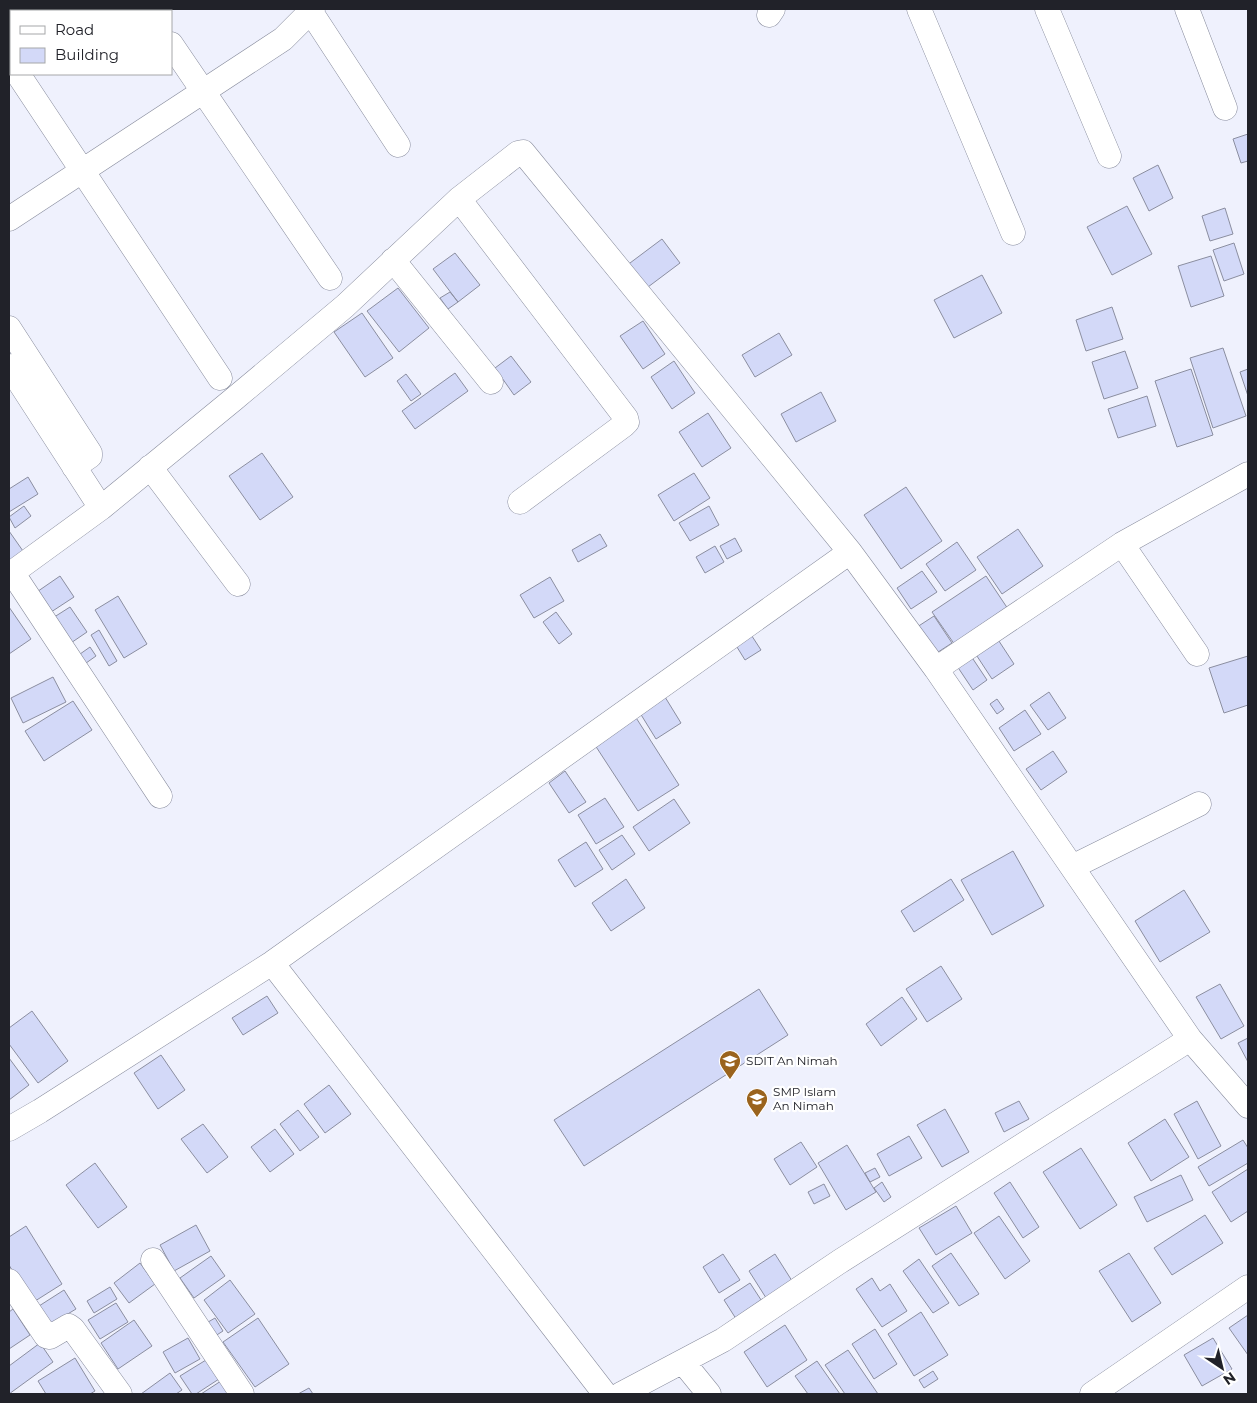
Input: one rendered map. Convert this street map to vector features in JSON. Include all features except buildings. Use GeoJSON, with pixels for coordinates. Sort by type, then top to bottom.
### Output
{"type":"FeatureCollection","features":[{"type":"Feature","properties":{"kind":"street"},"geometry":{"type":"LineString","coordinates":[[9,219],[283,38],[292,31],[311,9],[398,145]]}},
{"type":"Feature","properties":{"kind":"street"},"geometry":{"type":"LineString","coordinates":[[919,9],[1013,233]]}},
{"type":"Feature","properties":{"kind":"street"},"geometry":{"type":"LineString","coordinates":[[1047,9],[1109,156]]}},
{"type":"Feature","properties":{"kind":"street"},"geometry":{"type":"LineString","coordinates":[[1187,9],[1225,108]]}},
{"type":"Feature","properties":{"kind":"street"},"geometry":{"type":"LineString","coordinates":[[172,45],[330,278]]}},
{"type":"Feature","properties":{"kind":"street"},"geometry":{"type":"LineString","coordinates":[[19,75],[220,378]]}},
{"type":"Feature","properties":{"kind":"street"},"geometry":{"type":"LineString","coordinates":[[160,796],[10,574],[101,508],[345,306],[459,199],[518,153],[523,152],[850,552],[936,669],[1190,1039],[1248,1106]]}},
{"type":"Feature","properties":{"kind":"street"},"geometry":{"type":"LineString","coordinates":[[459,199],[626,418],[624,425],[520,502]]}},
{"type":"Feature","properties":{"kind":"street"},"geometry":{"type":"LineString","coordinates":[[393,260],[491,382]]}},
{"type":"Feature","properties":{"kind":"street"},"geometry":{"type":"LineString","coordinates":[[9,328],[90,453],[90,456],[74,467]]}},
{"type":"Feature","properties":{"kind":"street"},"geometry":{"type":"LineString","coordinates":[[9,366],[101,508]]}},
{"type":"Feature","properties":{"kind":"street"},"geometry":{"type":"LineString","coordinates":[[150,467],[238,584]]}},
{"type":"Feature","properties":{"kind":"street"},"geometry":{"type":"LineString","coordinates":[[936,669],[1122,544],[1248,474]]}},
{"type":"Feature","properties":{"kind":"street"},"geometry":{"type":"LineString","coordinates":[[1122,544],[1197,654]]}},
{"type":"Feature","properties":{"kind":"street"},"geometry":{"type":"LineString","coordinates":[[9,1129],[272,963],[850,552]]}},
{"type":"Feature","properties":{"kind":"street"},"geometry":{"type":"LineString","coordinates":[[1072,867],[1198,804]]}},
{"type":"Feature","properties":{"kind":"street"},"geometry":{"type":"LineString","coordinates":[[272,963],[605,1394]]}},
{"type":"Feature","properties":{"kind":"street"},"geometry":{"type":"LineString","coordinates":[[621,1394],[723,1340],[839,1262],[1190,1039]]}},
{"type":"Feature","properties":{"kind":"street"},"geometry":{"type":"LineString","coordinates":[[153,1260],[242,1394]]}},
{"type":"Feature","properties":{"kind":"street"},"geometry":{"type":"LineString","coordinates":[[9,1281],[46,1336],[50,1337],[69,1326],[73,1329],[120,1394]]}},
{"type":"Feature","properties":{"kind":"street"},"geometry":{"type":"LineString","coordinates":[[1092,1394],[1248,1288]]}},
{"type":"Feature","properties":{"kind":"street"},"geometry":{"type":"LineString","coordinates":[[682,1362],[709,1394]]}},
{"type":"Feature","properties":{"kind":"place","name":"SDIT An Nimah"},"geometry":{"type":"Point","coordinates":[730,1080]}},
{"type":"Feature","properties":{"kind":"place","name":"SMP Islam An Nimah"},"geometry":{"type":"Point","coordinates":[757,1118]}}]}
